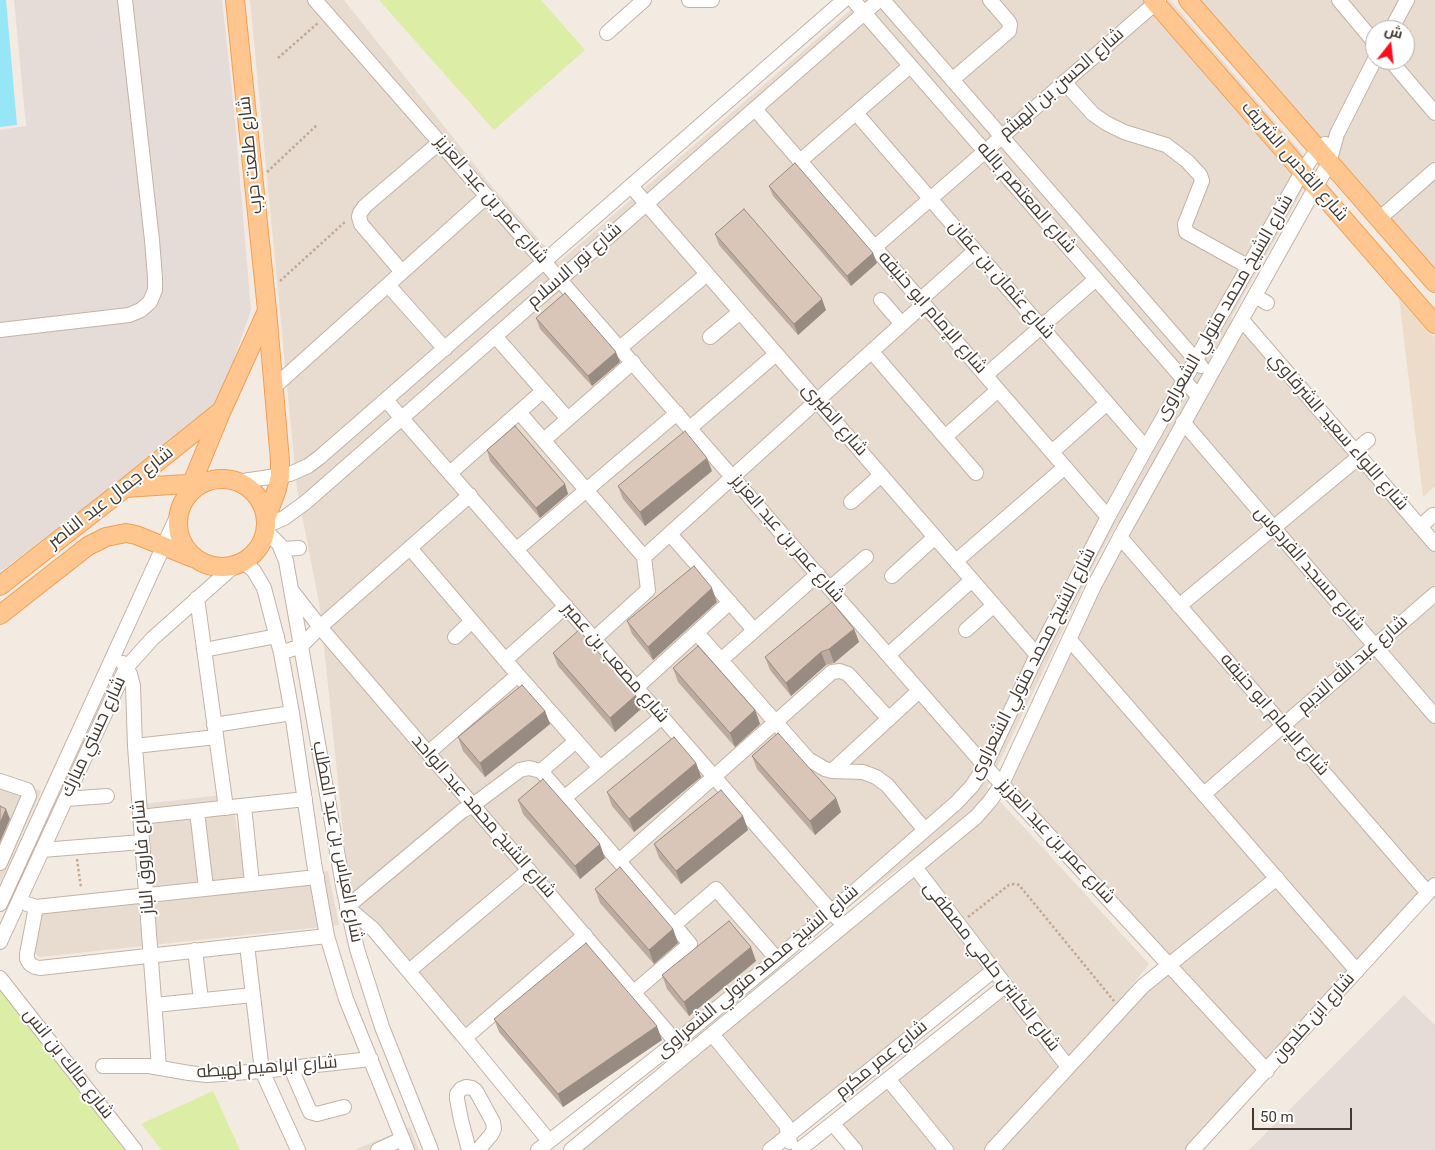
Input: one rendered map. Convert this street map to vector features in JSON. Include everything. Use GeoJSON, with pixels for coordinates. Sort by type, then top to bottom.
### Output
{"type":"FeatureCollection","features":[{"type":"Feature","properties":{"kind":"main road","name":"شارع طلعت حرب"},"geometry":{"type":"LineString","coordinates":[[236,0],[280,461],[280,476],[266,525]]}},
{"type":"Feature","properties":{"kind":"main road","name":"شارع القدس الشريف"},"geometry":{"type":"LineString","coordinates":[[1188,0],[1435,283]]}},
{"type":"Feature","properties":{"kind":"main road","name":"شارع القدس الشريف"},"geometry":{"type":"LineString","coordinates":[[1156,1],[1435,324]]}},
{"type":"Feature","properties":{"kind":"main road","name":"شارع طلعت حرب"},"geometry":{"type":"LineString","coordinates":[[199,483],[222,410],[266,302]]}},
{"type":"Feature","properties":{"kind":"main road","name":"شارع جمال عبد الناصر"},"geometry":{"type":"LineString","coordinates":[[0,586],[222,410]]}},
{"type":"Feature","properties":{"kind":"main road"},"geometry":{"type":"LineString","coordinates":[[125,488],[226,480],[236,482],[250,489],[260,500],[264,509],[266,525],[258,549],[252,556],[239,564],[224,567],[204,563],[190,554],[182,540],[178,524],[183,504],[198,487],[199,483]]}},
{"type":"Feature","properties":{"kind":"main road","name":"شارع جمال عبد الناصر"},"geometry":{"type":"LineString","coordinates":[[0,615],[88,546],[106,537],[126,533],[146,538],[204,563]]}},
{"type":"Feature","properties":{"kind":"street"},"geometry":{"type":"LineString","coordinates":[[0,330],[129,316],[142,310],[150,302],[155,290],[152,240],[125,0]]}},
{"type":"Feature","properties":{"kind":"street","name":"شارع عمر بن عبد العزيز"},"geometry":{"type":"LineString","coordinates":[[316,0],[985,766],[1267,1071]]}},
{"type":"Feature","properties":{"kind":"street"},"geometry":{"type":"LineString","coordinates":[[607,33],[644,0]]}},
{"type":"Feature","properties":{"kind":"street"},"geometry":{"type":"LineString","coordinates":[[688,0],[712,0]]}},
{"type":"Feature","properties":{"kind":"street","name":"شارع نور الاسلام"},"geometry":{"type":"LineString","coordinates":[[236,482],[290,474],[320,458],[844,0]]}},
{"type":"Feature","properties":{"kind":"street","name":"شارع المعتصم بالله"},"geometry":{"type":"LineString","coordinates":[[852,0],[1198,396]]}},
{"type":"Feature","properties":{"kind":"street","name":"شارع نور الاسلام"},"geometry":{"type":"LineString","coordinates":[[266,525],[284,518],[299,508],[881,0]]}},
{"type":"Feature","properties":{"kind":"street","name":"شارع المعتصم بالله"},"geometry":{"type":"LineString","coordinates":[[881,0],[1002,136],[1210,376]]}},
{"type":"Feature","properties":{"kind":"street"},"geometry":{"type":"LineString","coordinates":[[952,80],[1009,31],[1008,22],[990,0]]}},
{"type":"Feature","properties":{"kind":"street"},"geometry":{"type":"LineString","coordinates":[[1339,0],[1365,31]]}},
{"type":"Feature","properties":{"kind":"street"},"geometry":{"type":"LineString","coordinates":[[1396,20],[1407,0]]}},
{"type":"Feature","properties":{"kind":"street","name":"شارع الحسن بن الهيثم"},"geometry":{"type":"LineString","coordinates":[[875,247],[1156,1]]}},
{"type":"Feature","properties":{"kind":"street"},"geometry":{"type":"LineString","coordinates":[[800,161],[910,66]]}},
{"type":"Feature","properties":{"kind":"street","name":"شارع الشيخ محمد متولي الشعراوى"},"geometry":{"type":"LineString","coordinates":[[571,1150],[976,817],[990,801],[1002,784],[1069,639],[1120,537],[1242,320],[1261,299],[1329,163],[1337,134],[1369,70]]}},
{"type":"Feature","properties":{"kind":"street"},"geometry":{"type":"LineString","coordinates":[[1398,70],[1435,113]]}},
{"type":"Feature","properties":{"kind":"street"},"geometry":{"type":"LineString","coordinates":[[1064,82],[1093,114],[1106,123],[1124,132],[1166,145],[1188,161],[1200,175],[1202,181],[1185,224],[1186,232],[1249,267]]}},
{"type":"Feature","properties":{"kind":"street","name":"شارع الإمام ابو حنيفه"},"geometry":{"type":"LineString","coordinates":[[755,109],[1108,517]]}},
{"type":"Feature","properties":{"kind":"street","name":"شارع عثمان بن عفان"},"geometry":{"type":"LineString","coordinates":[[856,113],[1146,448]]}},
{"type":"Feature","properties":{"kind":"street","name":"شارع الشيخ محمد متولي الشعراوى"},"geometry":{"type":"LineString","coordinates":[[544,1146],[676,1042],[777,959],[964,795],[985,766],[1037,655],[1146,448],[1302,172],[1318,149],[1337,134]]}},
{"type":"Feature","properties":{"kind":"street"},"geometry":{"type":"LineString","coordinates":[[402,272],[361,224],[360,213],[365,206],[440,142]]}},
{"type":"Feature","properties":{"kind":"street"},"geometry":{"type":"LineString","coordinates":[[1379,219],[1435,170]]}},
{"type":"Feature","properties":{"kind":"street","name":"شارع الطبرى"},"geometry":{"type":"LineString","coordinates":[[631,186],[1037,655]]}},
{"type":"Feature","properties":{"kind":"street"},"geometry":{"type":"LineString","coordinates":[[274,387],[487,196]]}},
{"type":"Feature","properties":{"kind":"street"},"geometry":{"type":"LineString","coordinates":[[644,557],[872,352],[976,251]]}},
{"type":"Feature","properties":{"kind":"street"},"geometry":{"type":"LineString","coordinates":[[620,348],[707,274]]}},
{"type":"Feature","properties":{"kind":"street"},"geometry":{"type":"LineString","coordinates":[[986,375],[1096,278]]}},
{"type":"Feature","properties":{"kind":"street"},"geometry":{"type":"LineString","coordinates":[[388,285],[445,349]]}},
{"type":"Feature","properties":{"kind":"street"},"geometry":{"type":"LineString","coordinates":[[881,300],[902,324]]}},
{"type":"Feature","properties":{"kind":"street"},"geometry":{"type":"LineString","coordinates":[[710,337],[740,312]]}},
{"type":"Feature","properties":{"kind":"street","name":"شارع اللواء سعيد الشرقاوي"},"geometry":{"type":"LineString","coordinates":[[1242,320],[1435,544]]}},
{"type":"Feature","properties":{"kind":"street"},"geometry":{"type":"LineString","coordinates":[[495,336],[568,418]]}},
{"type":"Feature","properties":{"kind":"street"},"geometry":{"type":"LineString","coordinates":[[872,352],[976,473]]}},
{"type":"Feature","properties":{"kind":"street"},"geometry":{"type":"LineString","coordinates":[[690,428],[776,354]]}},
{"type":"Feature","properties":{"kind":"street"},"geometry":{"type":"LineString","coordinates":[[544,440],[632,362]]}},
{"type":"Feature","properties":{"kind":"street"},"geometry":{"type":"LineString","coordinates":[[945,437],[998,390]]}},
{"type":"Feature","properties":{"kind":"street"},"geometry":{"type":"LineString","coordinates":[[450,473],[543,391]]}},
{"type":"Feature","properties":{"kind":"street","name":"شارع مصعب بن عمير"},"geometry":{"type":"LineString","coordinates":[[386,400],[844,926]]}},
{"type":"Feature","properties":{"kind":"street"},"geometry":{"type":"LineString","coordinates":[[1052,452],[1107,403]]}},
{"type":"Feature","properties":{"kind":"street"},"geometry":{"type":"LineString","coordinates":[[519,412],[644,557],[648,590],[594,639]]}},
{"type":"Feature","properties":{"kind":"street"},"geometry":{"type":"LineString","coordinates":[[517,550],[677,414]]}},
{"type":"Feature","properties":{"kind":"street","name":"شارع مسجد الفردوس"},"geometry":{"type":"LineString","coordinates":[[1183,422],[1435,716]]}},
{"type":"Feature","properties":{"kind":"street"},"geometry":{"type":"LineString","coordinates":[[1180,606],[1274,528],[1357,454],[1368,440]]}},
{"type":"Feature","properties":{"kind":"street"},"geometry":{"type":"LineString","coordinates":[[956,561],[1065,467]]}},
{"type":"Feature","properties":{"kind":"street"},"geometry":{"type":"LineString","coordinates":[[851,502],[881,475]]}},
{"type":"Feature","properties":{"kind":"street"},"geometry":{"type":"LineString","coordinates":[[280,653],[300,646],[320,626],[470,495]]}},
{"type":"Feature","properties":{"kind":"street","name":"شارع حسني مبارك"},"geometry":{"type":"LineString","coordinates":[[0,904],[183,504]]}},
{"type":"Feature","properties":{"kind":"street"},"geometry":{"type":"LineString","coordinates":[[1420,527],[1433,515]]}},
{"type":"Feature","properties":{"kind":"street","name":"شارع العباس بن عبد المطلب"},"geometry":{"type":"LineString","coordinates":[[266,525],[282,549],[286,561],[347,908],[382,1027],[431,1150]]}},
{"type":"Feature","properties":{"kind":"street"},"geometry":{"type":"LineString","coordinates":[[670,534],[754,630]]}},
{"type":"Feature","properties":{"kind":"street"},"geometry":{"type":"LineString","coordinates":[[892,576],[935,537]]}},
{"type":"Feature","properties":{"kind":"street","name":"شارع الإمام ابو حنيفه"},"geometry":{"type":"LineString","coordinates":[[1120,537],[1283,726],[1432,889]]}},
{"type":"Feature","properties":{"kind":"street"},"geometry":{"type":"LineString","coordinates":[[282,549],[299,548]]}},
{"type":"Feature","properties":{"kind":"street"},"geometry":{"type":"LineString","coordinates":[[410,548],[600,768]]}},
{"type":"Feature","properties":{"kind":"street"},"geometry":{"type":"LineString","coordinates":[[830,588],[866,557]]}},
{"type":"Feature","properties":{"kind":"street","name":"شارع العباس بن عبد المطلب"},"geometry":{"type":"LineString","coordinates":[[239,564],[254,571],[264,588],[277,636],[292,713],[316,877],[327,936],[346,998],[405,1145]]}},
{"type":"Feature","properties":{"kind":"street","name":"شارع حسني مبارك"},"geometry":{"type":"LineString","coordinates":[[0,942],[126,668],[152,639],[197,598],[239,564]]}},
{"type":"Feature","properties":{"kind":"street"},"geometry":{"type":"LineString","coordinates":[[721,660],[818,574]]}},
{"type":"Feature","properties":{"kind":"street"},"geometry":{"type":"LineString","coordinates":[[888,655],[972,580]]}},
{"type":"Feature","properties":{"kind":"street","name":"شارع الشيخ محمد عبد الواحد"},"geometry":{"type":"LineString","coordinates":[[291,591],[676,1042]]}},
{"type":"Feature","properties":{"kind":"street","name":"شارع عبد الله النديم"},"geometry":{"type":"LineString","coordinates":[[1204,794],[1435,594]]}},
{"type":"Feature","properties":{"kind":"street"},"geometry":{"type":"LineString","coordinates":[[197,598],[226,808]]}},
{"type":"Feature","properties":{"kind":"street"},"geometry":{"type":"LineString","coordinates":[[637,687],[730,602]]}},
{"type":"Feature","properties":{"kind":"street"},"geometry":{"type":"LineString","coordinates":[[505,660],[566,606]]}},
{"type":"Feature","properties":{"kind":"street"},"geometry":{"type":"LineString","coordinates":[[966,630],[994,606]]}},
{"type":"Feature","properties":{"kind":"street"},"geometry":{"type":"LineString","coordinates":[[455,637],[472,621]]}},
{"type":"Feature","properties":{"kind":"street"},"geometry":{"type":"LineString","coordinates":[[697,633],[808,758],[819,766],[832,771],[863,772],[876,777],[886,785],[925,830]]}},
{"type":"Feature","properties":{"kind":"street"},"geometry":{"type":"LineString","coordinates":[[204,650],[277,636]]}},
{"type":"Feature","properties":{"kind":"street"},"geometry":{"type":"LineString","coordinates":[[1069,639],[1357,971]]}},
{"type":"Feature","properties":{"kind":"street","name":"شارع فاروق الباز"},"geometry":{"type":"LineString","coordinates":[[115,653],[130,674],[133,686],[140,817],[160,1067]]}},
{"type":"Feature","properties":{"kind":"street"},"geometry":{"type":"LineString","coordinates":[[618,861],[832,672],[840,670],[848,674],[888,719]]}},
{"type":"Feature","properties":{"kind":"street"},"geometry":{"type":"LineString","coordinates":[[428,753],[518,675]]}},
{"type":"Feature","properties":{"kind":"street"},"geometry":{"type":"LineString","coordinates":[[832,771],[919,691]]}},
{"type":"Feature","properties":{"kind":"street"},"geometry":{"type":"LineString","coordinates":[[135,746],[215,731],[292,713]]}},
{"type":"Feature","properties":{"kind":"street"},"geometry":{"type":"LineString","coordinates":[[564,798],[662,717]]}},
{"type":"Feature","properties":{"kind":"street"},"geometry":{"type":"LineString","coordinates":[[541,771],[576,742]]}},
{"type":"Feature","properties":{"kind":"street"},"geometry":{"type":"LineString","coordinates":[[544,1146],[465,1038],[372,929],[347,908],[462,811],[474,805],[520,770],[528,768],[541,771],[690,944],[634,992]]}},
{"type":"Feature","properties":{"kind":"street"},"geometry":{"type":"LineString","coordinates":[[0,781],[27,790],[29,796],[0,863]]}},
{"type":"Feature","properties":{"kind":"street"},"geometry":{"type":"LineString","coordinates":[[66,799],[107,796]]}},
{"type":"Feature","properties":{"kind":"street"},"geometry":{"type":"LineString","coordinates":[[140,817],[305,799]]}},
{"type":"Feature","properties":{"kind":"street"},"geometry":{"type":"LineString","coordinates":[[244,806],[252,883]]}},
{"type":"Feature","properties":{"kind":"street"},"geometry":{"type":"LineString","coordinates":[[197,811],[206,888]]}},
{"type":"Feature","properties":{"kind":"street"},"geometry":{"type":"LineString","coordinates":[[42,850],[142,842]]}},
{"type":"Feature","properties":{"kind":"street","name":"شارع الكابتن حلمي مصطفى"},"geometry":{"type":"LineString","coordinates":[[915,867],[1068,1067]]}},
{"type":"Feature","properties":{"kind":"street"},"geometry":{"type":"LineString","coordinates":[[408,971],[529,870]]}},
{"type":"Feature","properties":{"kind":"street"},"geometry":{"type":"LineString","coordinates":[[20,900],[36,906],[316,877]]}},
{"type":"Feature","properties":{"kind":"street"},"geometry":{"type":"LineString","coordinates":[[992,1150],[1143,986],[1276,878]]}},
{"type":"Feature","properties":{"kind":"street"},"geometry":{"type":"LineString","coordinates":[[674,925],[716,889],[777,959]]}},
{"type":"Feature","properties":{"kind":"street","name":"شارع ابن خلدون"},"geometry":{"type":"LineString","coordinates":[[1193,1150],[1432,889]]}},
{"type":"Feature","properties":{"kind":"street"},"geometry":{"type":"LineString","coordinates":[[36,906],[26,954],[35,967],[40,968],[327,936]]}},
{"type":"Feature","properties":{"kind":"street"},"geometry":{"type":"LineString","coordinates":[[465,1038],[585,935]]}},
{"type":"Feature","properties":{"kind":"street"},"geometry":{"type":"LineString","coordinates":[[247,944],[262,1071],[298,1150]]}},
{"type":"Feature","properties":{"kind":"street"},"geometry":{"type":"LineString","coordinates":[[196,950],[202,1000]]}},
{"type":"Feature","properties":{"kind":"street","name":"شارع عمر مكرم"},"geometry":{"type":"LineString","coordinates":[[770,1150],[994,970]]}},
{"type":"Feature","properties":{"kind":"street","name":"شارع مالك بن انس"},"geometry":{"type":"LineString","coordinates":[[0,978],[136,1150]]}},
{"type":"Feature","properties":{"kind":"street","name":"شارع عمر مكرم"},"geometry":{"type":"LineString","coordinates":[[799,1150],[1005,986]]}},
{"type":"Feature","properties":{"kind":"street"},"geometry":{"type":"LineString","coordinates":[[155,1005],[253,995]]}},
{"type":"Feature","properties":{"kind":"street"},"geometry":{"type":"LineString","coordinates":[[712,1034],[786,1125],[793,1150]]}},
{"type":"Feature","properties":{"kind":"street","name":"شارع ابراهيم لهيطه"},"geometry":{"type":"LineString","coordinates":[[103,1066],[160,1067],[207,1075],[371,1060]]}},
{"type":"Feature","properties":{"kind":"street"},"geometry":{"type":"LineString","coordinates":[[291,1068],[310,1112],[317,1114],[344,1106]]}},
{"type":"Feature","properties":{"kind":"street"},"geometry":{"type":"LineString","coordinates":[[888,1079],[946,1150]]}},
{"type":"Feature","properties":{"kind":"street"},"geometry":{"type":"LineString","coordinates":[[469,1150],[457,1099],[457,1094],[466,1087],[472,1088],[476,1092],[493,1122],[494,1129],[491,1135],[478,1150]]}},
{"type":"Feature","properties":{"kind":"street"},"geometry":{"type":"LineString","coordinates":[[833,1124],[855,1150]]}},
{"type":"Feature","properties":{"kind":"street"},"geometry":{"type":"LineString","coordinates":[[378,1150],[405,1145]]}},
{"type":"Feature","properties":{"kind":"path"},"geometry":{"type":"LineString","coordinates":[[278,58],[328,14]]}},
{"type":"Feature","properties":{"kind":"path"},"geometry":{"type":"LineString","coordinates":[[254,184],[317,126]]}},
{"type":"Feature","properties":{"kind":"path"},"geometry":{"type":"LineString","coordinates":[[266,302],[347,220],[359,217]]}},
{"type":"Feature","properties":{"kind":"path"},"geometry":{"type":"LineString","coordinates":[[75,848],[83,902]]}},
{"type":"Feature","properties":{"kind":"path"},"geometry":{"type":"LineString","coordinates":[[958,925],[1009,885],[1019,885],[1121,1010]]}},
{"type":"Feature","properties":{"kind":"shaded area"},"geometry":{"type":"Polygon","coordinates":[[[14,0],[222,0],[234,109],[251,310],[218,406],[0,572],[0,130],[26,126],[14,0]]]}},
{"type":"Feature","properties":{"kind":"shaded area"},"geometry":{"type":"Polygon","coordinates":[[[250,0],[344,0],[489,183],[559,262],[862,0],[1170,0],[1315,168],[1231,318],[1350,455],[1181,596],[1118,522],[1097,559],[987,787],[1149,964],[1068,1065],[910,860],[677,1039],[586,934],[455,1041],[351,907],[320,608],[297,489],[250,0]]]}},
{"type":"Feature","properties":{"kind":"shaded area"},"geometry":{"type":"Polygon","coordinates":[[[1193,0],[1435,0],[1435,278],[1193,0]]]}},
{"type":"Feature","properties":{"kind":"shaded area"},"geometry":{"type":"Polygon","coordinates":[[[1399,298],[1435,338],[1435,486],[1423,497],[1399,298]]]}},
{"type":"Feature","properties":{"kind":"shaded area"},"geometry":{"type":"Polygon","coordinates":[[[1359,458],[1435,545],[1435,881],[1267,1067],[1006,783],[1120,539],[1180,607],[1359,458]]]}},
{"type":"Feature","properties":{"kind":"shaded area"},"geometry":{"type":"Polygon","coordinates":[[[0,775],[41,791],[0,883],[0,775]]]}},
{"type":"Feature","properties":{"kind":"shaded area"},"geometry":{"type":"Polygon","coordinates":[[[231,794],[246,879],[328,871],[339,925],[40,957],[36,954],[34,951],[37,899],[150,891],[143,804],[231,794]]]}},
{"type":"Feature","properties":{"kind":"shaded area"},"geometry":{"type":"Polygon","coordinates":[[[915,868],[993,970],[770,1150],[573,1150],[915,868]]]}},
{"type":"Feature","properties":{"kind":"shaded area"},"geometry":{"type":"Polygon","coordinates":[[[1169,966],[1265,1071],[1190,1150],[855,1150],[833,1124],[1005,987],[1068,1069],[1169,966]]]}},
{"type":"Feature","properties":{"kind":"shaded area"},"geometry":{"type":"Polygon","coordinates":[[[1404,995],[1435,1025],[1435,1150],[1249,1150],[1404,995]]]}},
{"type":"Feature","properties":{"kind":"shaded area"},"geometry":{"type":"Polygon","coordinates":[[[410,1127],[419,1150],[354,1150],[410,1127]]]}},
{"type":"Feature","properties":{"kind":"green space"},"geometry":{"type":"Polygon","coordinates":[[[379,0],[541,0],[585,50],[494,130],[379,0]]]}},
{"type":"Feature","properties":{"kind":"green space"},"geometry":{"type":"Polygon","coordinates":[[[0,979],[133,1150],[0,1150],[0,979]]]}},
{"type":"Feature","properties":{"kind":"green space"},"geometry":{"type":"Polygon","coordinates":[[[213,1091],[240,1150],[162,1150],[141,1124],[213,1091]]]}},
{"type":"Feature","properties":{"kind":"water"},"geometry":{"type":"Polygon","coordinates":[[[0,0],[6,0],[17,125],[0,127],[0,0]]]}},
{"type":"Feature","properties":{"kind":"building"},"geometry":{"type":"Polygon","coordinates":[[[795,163],[873,253],[847,276],[769,186],[795,163]]]}},
{"type":"Feature","properties":{"kind":"building"},"geometry":{"type":"Polygon","coordinates":[[[744,209],[822,299],[794,324],[715,234],[744,209]]]}},
{"type":"Feature","properties":{"kind":"building"},"geometry":{"type":"Polygon","coordinates":[[[565,293],[616,352],[588,376],[536,318],[565,293]]]}},
{"type":"Feature","properties":{"kind":"building"},"geometry":{"type":"Polygon","coordinates":[[[515,426],[565,484],[536,508],[487,450],[515,426]]]}},
{"type":"Feature","properties":{"kind":"building"},"geometry":{"type":"Polygon","coordinates":[[[685,431],[707,458],[640,512],[618,486],[685,431]]]}},
{"type":"Feature","properties":{"kind":"building"},"geometry":{"type":"Polygon","coordinates":[[[694,566],[712,588],[648,647],[627,621],[694,566]]]}},
{"type":"Feature","properties":{"kind":"building"},"geometry":{"type":"Polygon","coordinates":[[[832,602],[854,629],[829,649],[821,652],[786,683],[765,657],[832,602]]]}},
{"type":"Feature","properties":{"kind":"building"},"geometry":{"type":"Polygon","coordinates":[[[579,630],[636,695],[610,718],[553,653],[579,630]]]}},
{"type":"Feature","properties":{"kind":"building"},"geometry":{"type":"Polygon","coordinates":[[[698,646],[755,710],[730,733],[673,668],[698,646]]]}},
{"type":"Feature","properties":{"kind":"building"},"geometry":{"type":"Polygon","coordinates":[[[522,685],[545,711],[480,763],[458,737],[522,685]]]}},
{"type":"Feature","properties":{"kind":"building"},"geometry":{"type":"Polygon","coordinates":[[[778,733],[836,798],[810,821],[752,756],[778,733]]]}},
{"type":"Feature","properties":{"kind":"building"},"geometry":{"type":"Polygon","coordinates":[[[674,737],[696,763],[629,819],[607,792],[674,737]]]}},
{"type":"Feature","properties":{"kind":"building"},"geometry":{"type":"Polygon","coordinates":[[[543,779],[600,844],[575,866],[518,800],[543,779]]]}},
{"type":"Feature","properties":{"kind":"building"},"geometry":{"type":"Polygon","coordinates":[[[721,790],[743,816],[676,871],[654,844],[721,790]]]}},
{"type":"Feature","properties":{"kind":"building"},"geometry":{"type":"Polygon","coordinates":[[[0,806],[6,809],[0,823],[0,806]]]}},
{"type":"Feature","properties":{"kind":"building"},"geometry":{"type":"Polygon","coordinates":[[[620,867],[673,929],[649,950],[595,889],[620,867]]]}},
{"type":"Feature","properties":{"kind":"building"},"geometry":{"type":"Polygon","coordinates":[[[729,921],[751,947],[684,1002],[662,975],[729,921]]]}},
{"type":"Feature","properties":{"kind":"building"},"geometry":{"type":"Polygon","coordinates":[[[586,943],[657,1026],[558,1094],[494,1019],[586,943]]]}}]}
